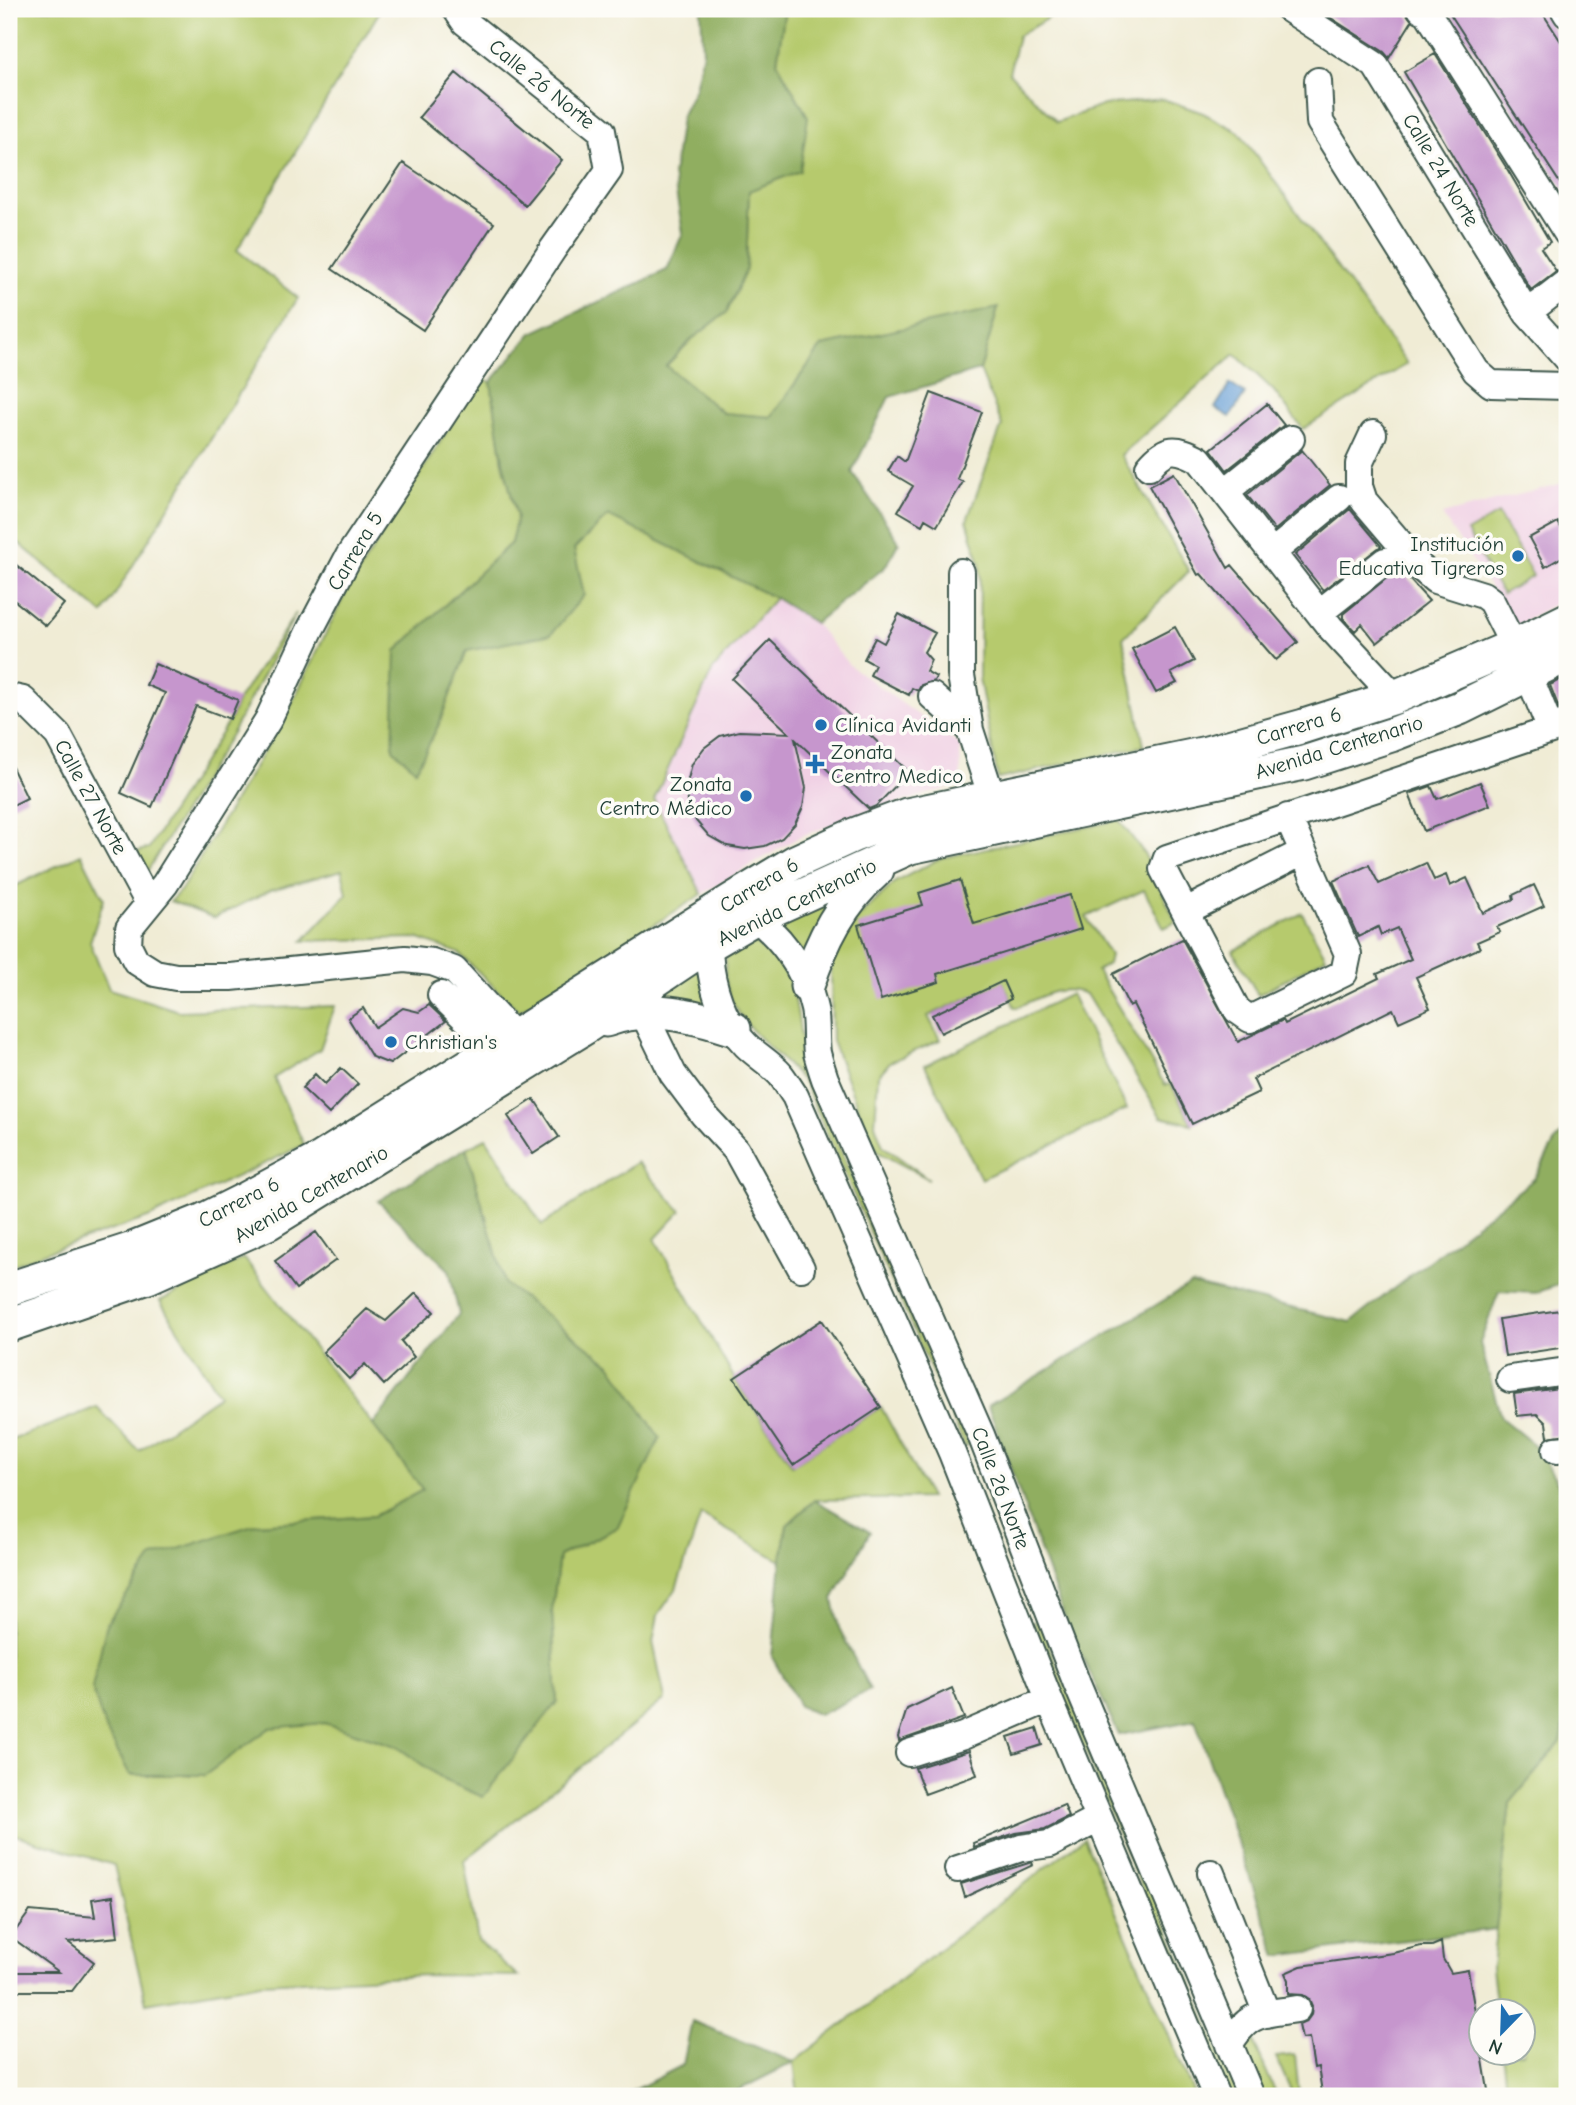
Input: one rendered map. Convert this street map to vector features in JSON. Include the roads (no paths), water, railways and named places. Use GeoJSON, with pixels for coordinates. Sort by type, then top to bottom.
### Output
{"type":"FeatureCollection","features":[{"type":"Feature","properties":{"kind":"main road","name":"Carrera 6"},"geometry":{"type":"LineString","coordinates":[[9,1289],[134,1249],[235,1205],[321,1158],[507,1028],[727,919],[795,862],[854,835],[908,815],[1207,753],[1304,726],[1395,697],[1567,620]]}},
{"type":"Feature","properties":{"kind":"main road","name":"Avenida Centenario"},"geometry":{"type":"LineString","coordinates":[[9,1325],[149,1277],[268,1223],[584,1028],[727,919],[910,848],[1304,763],[1391,735],[1460,708],[1567,655]]}},
{"type":"Feature","properties":{"kind":"main road"},"geometry":{"type":"LineString","coordinates":[[807,986],[828,930],[844,905],[885,863],[910,848]]}},
{"type":"Feature","properties":{"kind":"main road"},"geometry":{"type":"LineString","coordinates":[[584,1028],[613,1017],[643,1012],[674,1013],[734,1029]]}},
{"type":"Feature","properties":{"kind":"street","name":"Calle 26 Norte"},"geometry":{"type":"LineString","coordinates":[[456,9],[465,22],[601,131],[609,170]]}},
{"type":"Feature","properties":{"kind":"street","name":"Calle 24 Norte"},"geometry":{"type":"LineString","coordinates":[[1289,9],[1375,65],[1527,313],[1567,358]]}},
{"type":"Feature","properties":{"kind":"street"},"geometry":{"type":"LineString","coordinates":[[1421,9],[1427,12],[1563,218]]}},
{"type":"Feature","properties":{"kind":"street"},"geometry":{"type":"LineString","coordinates":[[1564,9],[1567,14]]}},
{"type":"Feature","properties":{"kind":"street"},"geometry":{"type":"LineString","coordinates":[[1318,81],[1320,122],[1476,372],[1491,384],[1567,386]]}},
{"type":"Feature","properties":{"kind":"street","name":"Carrera 5"},"geometry":{"type":"LineString","coordinates":[[507,1028],[454,970],[432,962],[405,959],[231,977],[176,977],[155,973],[136,961],[128,936],[148,902],[165,884],[268,720],[349,555],[545,260],[609,170]]}},
{"type":"Feature","properties":{"kind":"street"},"geometry":{"type":"LineString","coordinates":[[1527,313],[1567,282]]}},
{"type":"Feature","properties":{"kind":"street"},"geometry":{"type":"LineString","coordinates":[[1288,817],[1348,954],[1344,973],[1250,1018],[1237,1010],[1163,869],[1167,858],[1288,817],[1559,726],[1529,676],[1491,601],[1483,595],[1435,580],[1421,568],[1364,501],[1359,486],[1359,464],[1373,434]]}},
{"type":"Feature","properties":{"kind":"street"},"geometry":{"type":"LineString","coordinates":[[1226,491],[1291,439]]}},
{"type":"Feature","properties":{"kind":"street"},"geometry":{"type":"LineString","coordinates":[[1149,467],[1159,454],[1172,450],[1186,452],[1199,459],[1319,613],[1395,697]]}},
{"type":"Feature","properties":{"kind":"street"},"geometry":{"type":"LineString","coordinates":[[1273,552],[1339,498]]}},
{"type":"Feature","properties":{"kind":"street"},"geometry":{"type":"LineString","coordinates":[[1319,613],[1385,561]]}},
{"type":"Feature","properties":{"kind":"street"},"geometry":{"type":"LineString","coordinates":[[961,572],[961,675],[970,730],[992,798]]}},
{"type":"Feature","properties":{"kind":"street"},"geometry":{"type":"LineString","coordinates":[[932,696],[970,730]]}},
{"type":"Feature","properties":{"kind":"street","name":"Calle 27 Norte"},"geometry":{"type":"LineString","coordinates":[[16,699],[58,735],[148,902]]}},
{"type":"Feature","properties":{"kind":"street"},"geometry":{"type":"LineString","coordinates":[[1186,911],[1303,852]]}},
{"type":"Feature","properties":{"kind":"street","name":"Calle 26 Norte"},"geometry":{"type":"LineString","coordinates":[[1216,2096],[1048,1697],[952,1452],[795,1096],[779,1073],[745,1044],[720,1004],[711,975],[727,919],[778,937],[795,960],[807,986],[814,1011],[817,1052],[825,1079],[981,1435],[1077,1684],[1251,2096]]}},
{"type":"Feature","properties":{"kind":"street"},"geometry":{"type":"LineString","coordinates":[[441,995],[476,1029],[507,1028]]}},
{"type":"Feature","properties":{"kind":"street"},"geometry":{"type":"LineString","coordinates":[[643,1012],[673,1074],[703,1114],[736,1150],[801,1268]]}},
{"type":"Feature","properties":{"kind":"street"},"geometry":{"type":"LineString","coordinates":[[1510,1379],[1567,1371]]}},
{"type":"Feature","properties":{"kind":"street"},"geometry":{"type":"LineString","coordinates":[[909,1753],[962,1736],[1048,1697]]}},
{"type":"Feature","properties":{"kind":"street"},"geometry":{"type":"LineString","coordinates":[[958,1869],[1021,1848],[1050,1844],[1100,1819]]}},
{"type":"Feature","properties":{"kind":"street"},"geometry":{"type":"LineString","coordinates":[[1211,1873],[1267,2014]]}},
{"type":"Feature","properties":{"kind":"street"},"geometry":{"type":"LineString","coordinates":[[1229,2045],[1237,2030],[1251,2017],[1297,2009]]}},
{"type":"Feature","properties":{"kind":"water"},"geometry":{"type":"Polygon","coordinates":[[[1230,384],[1245,394],[1230,417],[1215,408],[1230,384]]]}},
{"type":"Feature","properties":{"kind":"place","name":"Institución Educativa Tigreros"},"geometry":{"type":"Point","coordinates":[1518,556]}},
{"type":"Feature","properties":{"kind":"place","name":"Clínica Avidanti"},"geometry":{"type":"Point","coordinates":[821,725]}},
{"type":"Feature","properties":{"kind":"place","name":"Zonata Centro Medico"},"geometry":{"type":"Point","coordinates":[815,764]}},
{"type":"Feature","properties":{"kind":"place","name":"Zonata Centro Médico"},"geometry":{"type":"Point","coordinates":[746,796]}},
{"type":"Feature","properties":{"kind":"place","name":"Christian's"},"geometry":{"type":"Point","coordinates":[391,1042]}}]}
